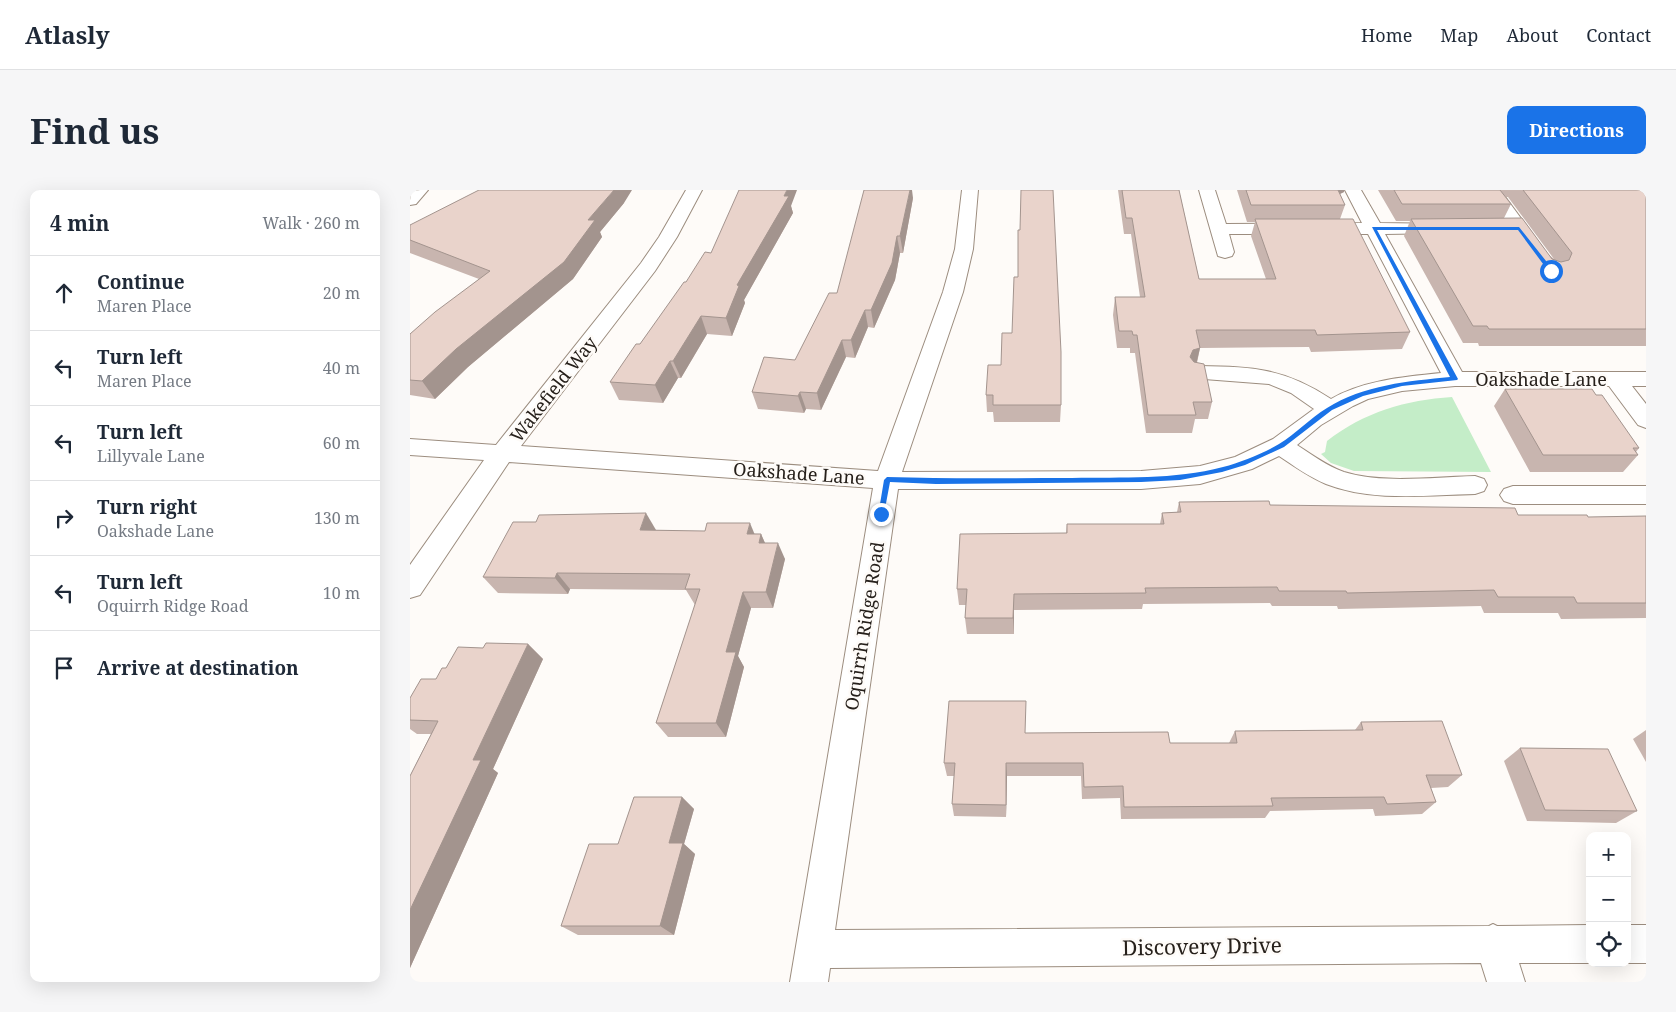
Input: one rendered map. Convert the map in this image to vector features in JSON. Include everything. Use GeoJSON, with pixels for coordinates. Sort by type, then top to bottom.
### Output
{"type":"FeatureCollection","features":[{"type":"Feature","properties":{"kind":"street"},"geometry":{"type":"LineString","coordinates":[[410,200],[420,190]]}},
{"type":"Feature","properties":{"kind":"street","name":"Wakefield Way"},"geometry":{"type":"LineString","coordinates":[[410,587],[502,454],[648,267],[668,237],[694,190]]}},
{"type":"Feature","properties":{"kind":"street","name":"Oquirrh Ridge Road"},"geometry":{"type":"LineString","coordinates":[[812,966],[887,480],[953,292],[964,249],[970,190]]}},
{"type":"Feature","properties":{"kind":"street"},"geometry":{"type":"LineString","coordinates":[[1207,190],[1225,252]]}},
{"type":"Feature","properties":{"kind":"street"},"geometry":{"type":"LineString","coordinates":[[1353,190],[1454,379]]}},
{"type":"Feature","properties":{"kind":"street"},"geometry":{"type":"LineString","coordinates":[[1500,202],[1546,264]]}},
{"type":"Feature","properties":{"kind":"street"},"geometry":{"type":"LineString","coordinates":[[1219,229],[1461,228]]}},
{"type":"Feature","properties":{"kind":"street"},"geometry":{"type":"LineString","coordinates":[[1500,228],[1519,228]]}},
{"type":"Feature","properties":{"kind":"street"},"geometry":{"type":"LineString","coordinates":[[1199,373],[1255,374],[1275,378],[1294,386],[1330,409]]}},
{"type":"Feature","properties":{"kind":"street","name":"Oakshade Lane"},"geometry":{"type":"LineString","coordinates":[[410,447],[887,480],[1170,478],[1222,470],[1242,463],[1281,446],[1330,409],[1361,394],[1402,384],[1454,379],[1646,379]]}},
{"type":"Feature","properties":{"kind":"street"},"geometry":{"type":"LineString","coordinates":[[1616,379],[1646,420]]}},
{"type":"Feature","properties":{"kind":"street"},"geometry":{"type":"LineString","coordinates":[[1281,446],[1328,474],[1354,483],[1382,485],[1475,485]]}},
{"type":"Feature","properties":{"kind":"street"},"geometry":{"type":"LineString","coordinates":[[1513,495],[1646,495]]}},
{"type":"Feature","properties":{"kind":"street"},"geometry":{"type":"LineString","coordinates":[[1492,943],[1506,982]]}},
{"type":"Feature","properties":{"kind":"street","name":"Discovery Drive"},"geometry":{"type":"LineString","coordinates":[[812,966],[1492,943],[1586,944]]}},
{"type":"Feature","properties":{"kind":"street"},"geometry":{"type":"LineString","coordinates":[[1631,944],[1646,944]]}},
{"type":"Feature","properties":{"kind":"green space"},"geometry":{"type":"Polygon","coordinates":[[[1452,397],[1491,472],[1354,471],[1331,463],[1321,454],[1325,452],[1327,441],[1356,422],[1371,415],[1418,401],[1452,397]]]}},
{"type":"Feature","properties":{"kind":"building"},"geometry":{"type":"Polygon","coordinates":[[[479,190],[614,190],[588,220],[595,220],[564,262],[456,349],[422,381],[410,380],[410,334],[435,312],[490,271],[410,240],[410,225],[479,190]]]}},
{"type":"Feature","properties":{"kind":"building"},"geometry":{"type":"Polygon","coordinates":[[[739,190],[787,190],[784,196],[789,196],[737,285],[739,286],[726,318],[701,316],[673,361],[670,361],[655,385],[610,382],[636,344],[640,344],[684,282],[686,282],[705,252],[711,253],[739,190]]]}},
{"type":"Feature","properties":{"kind":"building"},"geometry":{"type":"Polygon","coordinates":[[[864,190],[910,190],[900,236],[897,236],[892,263],[871,310],[865,310],[851,340],[842,340],[817,393],[800,392],[798,396],[752,392],[764,357],[795,360],[829,293],[837,293],[864,190]]]}},
{"type":"Feature","properties":{"kind":"building"},"geometry":{"type":"Polygon","coordinates":[[[1021,190],[1053,190],[1061,352],[1061,405],[993,405],[993,395],[986,395],[988,365],[1001,365],[1002,333],[1012,333],[1014,277],[1018,277],[1018,230],[1020,230],[1021,190]]]}},
{"type":"Feature","properties":{"kind":"building"},"geometry":{"type":"Polygon","coordinates":[[[1122,190],[1179,190],[1199,279],[1276,279],[1255,219],[1353,219],[1410,332],[1317,335],[1315,330],[1196,330],[1200,348],[1193,350],[1190,357],[1194,362],[1204,364],[1212,402],[1193,402],[1196,415],[1148,415],[1137,335],[1133,335],[1132,331],[1119,331],[1115,297],[1145,297],[1132,218],[1126,218],[1122,190]]]}},
{"type":"Feature","properties":{"kind":"building"},"geometry":{"type":"Polygon","coordinates":[[[1246,190],[1338,190],[1345,205],[1251,205],[1246,190]]]}},
{"type":"Feature","properties":{"kind":"building"},"geometry":{"type":"Polygon","coordinates":[[[1394,190],[1500,190],[1511,204],[1402,204],[1394,190]]]}},
{"type":"Feature","properties":{"kind":"building"},"geometry":{"type":"Polygon","coordinates":[[[1523,190],[1646,190],[1646,329],[1489,329],[1487,326],[1473,326],[1411,219],[1522,218],[1552,259],[1561,262],[1569,260],[1572,253],[1523,190]]]}},
{"type":"Feature","properties":{"kind":"building"},"geometry":{"type":"Polygon","coordinates":[[[1505,389],[1592,389],[1596,395],[1602,395],[1639,448],[1633,448],[1638,455],[1543,455],[1505,389]]]}},
{"type":"Feature","properties":{"kind":"building"},"geometry":{"type":"Polygon","coordinates":[[[1269,501],[1270,505],[1515,508],[1518,515],[1646,516],[1646,603],[1577,603],[1574,597],[1498,597],[1494,590],[1347,593],[1346,591],[1279,591],[1277,587],[1145,588],[1146,593],[1014,594],[1013,618],[965,618],[967,589],[957,589],[960,534],[1067,533],[1067,524],[1164,524],[1162,513],[1181,512],[1179,502],[1269,501]]]}},
{"type":"Feature","properties":{"kind":"building"},"geometry":{"type":"Polygon","coordinates":[[[646,513],[640,530],[705,531],[707,523],[750,523],[747,534],[761,534],[759,543],[778,543],[766,592],[743,592],[726,652],[736,652],[716,723],[656,723],[700,589],[685,589],[690,574],[557,573],[555,578],[483,577],[513,522],[536,522],[539,515],[646,513]]]}},
{"type":"Feature","properties":{"kind":"building"},"geometry":{"type":"Polygon","coordinates":[[[486,643],[528,644],[473,760],[481,760],[410,910],[410,776],[438,721],[410,720],[410,698],[421,679],[436,679],[442,668],[446,668],[458,647],[483,648],[486,643]]]}},
{"type":"Feature","properties":{"kind":"building"},"geometry":{"type":"Polygon","coordinates":[[[949,701],[1026,701],[1025,733],[1168,732],[1170,743],[1237,743],[1235,731],[1363,730],[1361,722],[1442,721],[1462,775],[1426,775],[1436,802],[1387,804],[1384,797],[1271,798],[1273,806],[1124,807],[1123,786],[1084,787],[1083,763],[1006,763],[1006,805],[952,804],[955,763],[944,763],[949,701]]]}},
{"type":"Feature","properties":{"kind":"building"},"geometry":{"type":"Polygon","coordinates":[[[1520,748],[1608,749],[1637,811],[1545,810],[1520,748]]]}},
{"type":"Feature","properties":{"kind":"building"},"geometry":{"type":"Polygon","coordinates":[[[634,797],[682,797],[669,843],[683,843],[660,926],[561,926],[589,844],[618,844],[634,797]]]}},
{"type":"Feature","properties":{"kind":"route"},"geometry":{"type":"LineString","coordinates":[[881,514],[887,480],[1141,480],[1200,475],[1222,470],[1262,456],[1281,446],[1313,420],[1330,409],[1361,394],[1426,380],[1454,379],[1374,228],[1519,228],[1551,271]]}}]}
